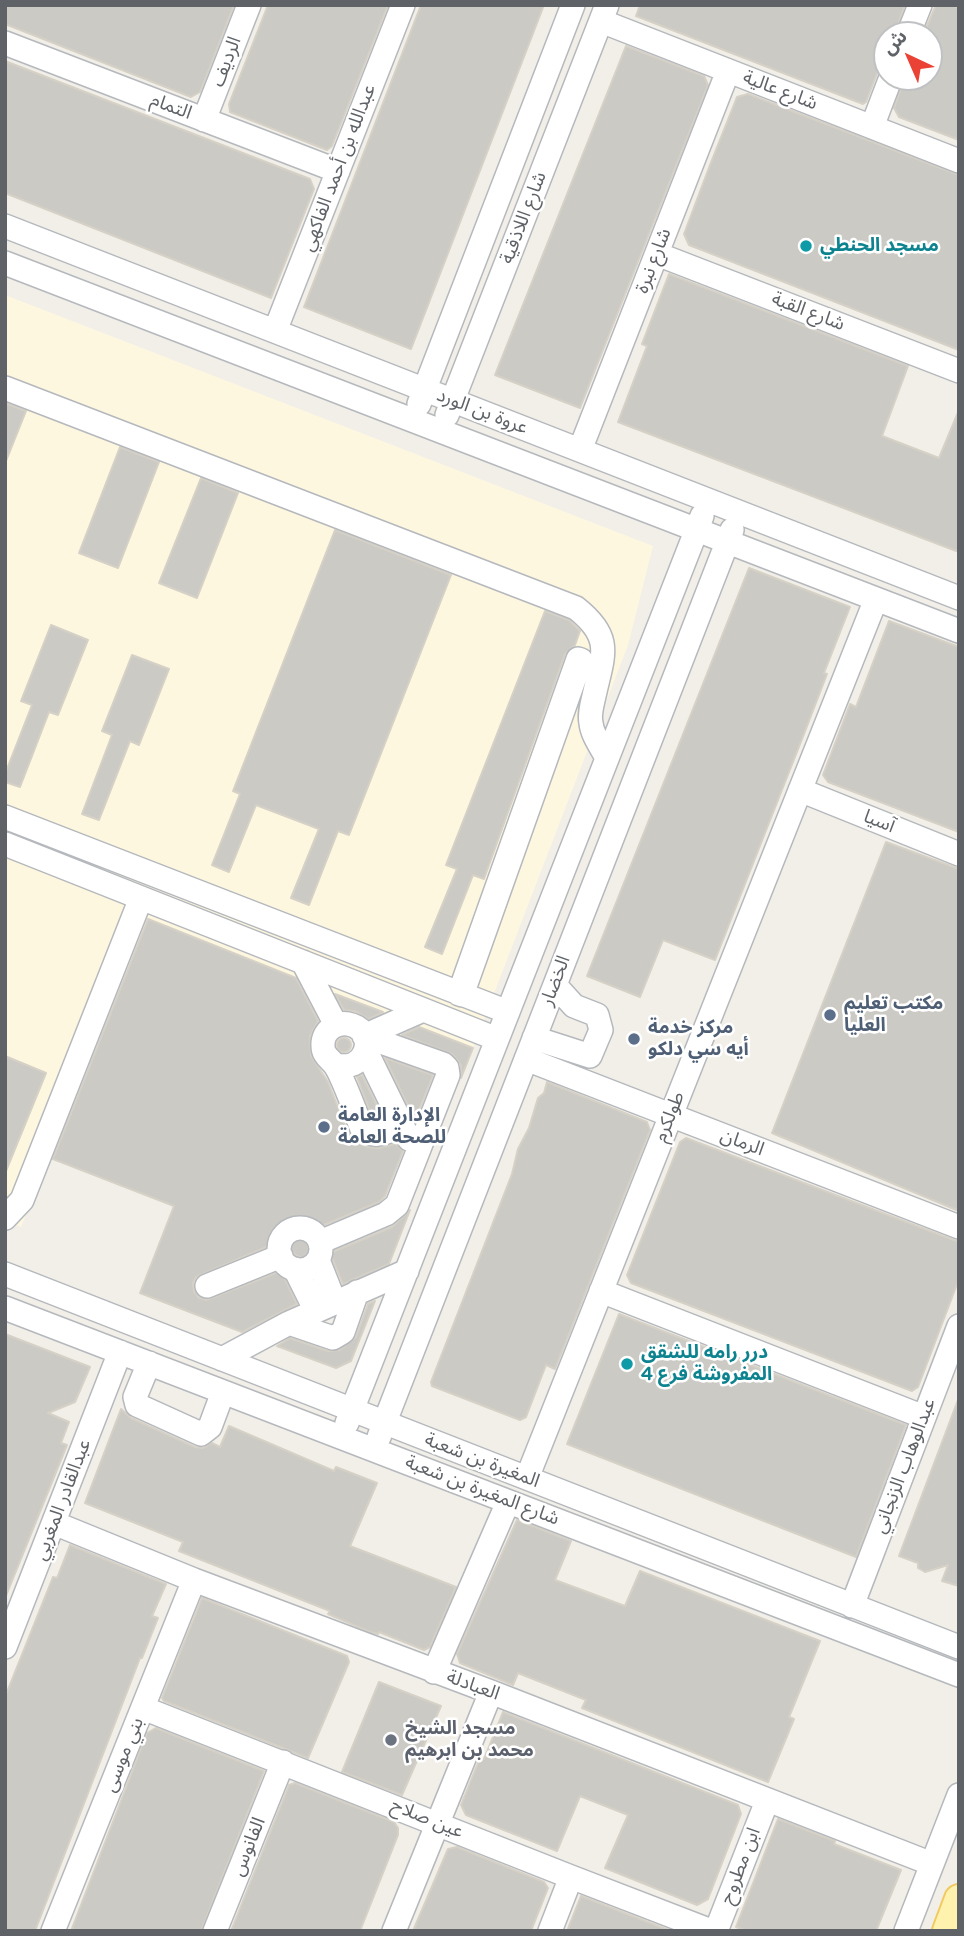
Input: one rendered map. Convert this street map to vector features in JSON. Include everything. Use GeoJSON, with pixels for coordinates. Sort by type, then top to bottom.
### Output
{"type":"FeatureCollection","features":[{"type":"Feature","properties":{"kind":"main road"},"geometry":{"type":"LineString","coordinates":[[947,1931],[959,1899]]}},
{"type":"Feature","properties":{"kind":"street","name":"الرديف"},"geometry":{"type":"LineString","coordinates":[[204,120],[249,5]]}},
{"type":"Feature","properties":{"kind":"street","name":"عبدالله بن أحمد الفاكهي"},"geometry":{"type":"LineString","coordinates":[[275,331],[403,5]]}},
{"type":"Feature","properties":{"kind":"street","name":"شارع اللاذقية"},"geometry":{"type":"LineString","coordinates":[[412,420],[573,5]]}},
{"type":"Feature","properties":{"kind":"street","name":"شارع اللاذقية"},"geometry":{"type":"LineString","coordinates":[[440,431],[604,13]]}},
{"type":"Feature","properties":{"kind":"street","name":"شارع عالية"},"geometry":{"type":"LineString","coordinates":[[604,13],[728,71],[959,161]]}},
{"type":"Feature","properties":{"kind":"street","name":"التمام"},"geometry":{"type":"LineString","coordinates":[[5,43],[338,171]]}},
{"type":"Feature","properties":{"kind":"street","name":"شارع نبرة"},"geometry":{"type":"LineString","coordinates":[[580,450],[728,71]]}},
{"type":"Feature","properties":{"kind":"street"},"geometry":{"type":"LineString","coordinates":[[872,127],[886,91]]}},
{"type":"Feature","properties":{"kind":"street","name":"عروة بن الورد"},"geometry":{"type":"LineString","coordinates":[[5,226],[959,598]]}},
{"type":"Feature","properties":{"kind":"street","name":"شارع القبة"},"geometry":{"type":"LineString","coordinates":[[657,254],[959,371]]}},
{"type":"Feature","properties":{"kind":"street","name":"عروة بن الورد"},"geometry":{"type":"LineString","coordinates":[[5,263],[959,631]]}},
{"type":"Feature","properties":{"kind":"street"},"geometry":{"type":"LineString","coordinates":[[5,388],[576,608],[590,619],[600,633],[604,649],[590,719],[607,758]]}},
{"type":"Feature","properties":{"kind":"street","name":"الخضار"},"geometry":{"type":"LineString","coordinates":[[342,1437],[708,500]]}},
{"type":"Feature","properties":{"kind":"street","name":"الخضار"},"geometry":{"type":"LineString","coordinates":[[374,1450],[739,512]]}},
{"type":"Feature","properties":{"kind":"street","name":"طولكرم"},"geometry":{"type":"LineString","coordinates":[[527,1478],[876,599]]}},
{"type":"Feature","properties":{"kind":"street"},"geometry":{"type":"LineString","coordinates":[[416,1156],[365,1043],[357,1027],[350,1024],[336,1025],[326,1034],[323,1048],[329,1060],[347,1067],[359,1062],[365,1043],[429,1012],[456,993],[581,660],[578,659],[456,993]]}},
{"type":"Feature","properties":{"kind":"street","name":"آسيا"},"geometry":{"type":"LineString","coordinates":[[800,790],[959,854]]}},
{"type":"Feature","properties":{"kind":"street"},"geometry":{"type":"LineString","coordinates":[[5,817],[508,1013]]}},
{"type":"Feature","properties":{"kind":"street"},"geometry":{"type":"LineString","coordinates":[[5,844],[497,1039]]}},
{"type":"Feature","properties":{"kind":"street"},"geometry":{"type":"LineString","coordinates":[[189,917],[199,893]]}},
{"type":"Feature","properties":{"kind":"street"},"geometry":{"type":"LineString","coordinates":[[5,1218],[22,1200],[141,898]]}},
{"type":"Feature","properties":{"kind":"street"},"geometry":{"type":"LineString","coordinates":[[303,962],[336,1025]]}},
{"type":"Feature","properties":{"kind":"street"},"geometry":{"type":"LineString","coordinates":[[530,1048],[590,1056],[601,1030],[597,1015],[574,1006],[555,985]]}},
{"type":"Feature","properties":{"kind":"street"},"geometry":{"type":"LineString","coordinates":[[207,1286],[288,1262],[307,1268],[319,1251],[392,1211],[397,1205],[449,1075],[443,1064],[365,1043]]}},
{"type":"Feature","properties":{"kind":"street","name":"الرمان"},"geometry":{"type":"LineString","coordinates":[[530,1048],[671,1115],[959,1227]]}},
{"type":"Feature","properties":{"kind":"street"},"geometry":{"type":"LineString","coordinates":[[334,1064],[362,1129],[370,1135],[376,1135],[402,1126]]}},
{"type":"Feature","properties":{"kind":"street"},"geometry":{"type":"LineString","coordinates":[[306,1229],[312,1232],[319,1251],[325,1307],[288,1262],[280,1243],[283,1237],[293,1230],[306,1229]]}},
{"type":"Feature","properties":{"kind":"street"},"geometry":{"type":"LineString","coordinates":[[222,1359],[289,1323],[407,1271]]}},
{"type":"Feature","properties":{"kind":"street","name":"المغيرة بن شعبة"},"geometry":{"type":"LineString","coordinates":[[5,1274],[959,1647]]}},
{"type":"Feature","properties":{"kind":"street"},"geometry":{"type":"LineString","coordinates":[[601,1291],[924,1417]]}},
{"type":"Feature","properties":{"kind":"street"},"geometry":{"type":"LineString","coordinates":[[289,1323],[332,1338],[338,1337],[343,1332],[357,1292]]}},
{"type":"Feature","properties":{"kind":"street","name":"شارع المغيرة بن شعبة"},"geometry":{"type":"LineString","coordinates":[[5,1308],[959,1675]]}},
{"type":"Feature","properties":{"kind":"street","name":"عبدالوهاب الزنجاني"},"geometry":{"type":"LineString","coordinates":[[852,1606],[959,1326]]}},
{"type":"Feature","properties":{"kind":"street","name":"عبدالقادر المغربي"},"geometry":{"type":"LineString","coordinates":[[5,1647],[120,1352]]}},
{"type":"Feature","properties":{"kind":"street"},"geometry":{"type":"LineString","coordinates":[[149,1363],[135,1397],[136,1405],[201,1434],[210,1427],[223,1392]]}},
{"type":"Feature","properties":{"kind":"street"},"geometry":{"type":"LineString","coordinates":[[434,1672],[508,1502]]}},
{"type":"Feature","properties":{"kind":"street","name":"العبادلة"},"geometry":{"type":"LineString","coordinates":[[54,1523],[194,1580],[491,1692],[932,1864]]}},
{"type":"Feature","properties":{"kind":"street","name":"بني موسى"},"geometry":{"type":"LineString","coordinates":[[53,1931],[194,1580]]}},
{"type":"Feature","properties":{"kind":"street"},"geometry":{"type":"LineString","coordinates":[[394,1931],[491,1692]]}},
{"type":"Feature","properties":{"kind":"street","name":"عين صلاح"},"geometry":{"type":"LineString","coordinates":[[143,1707],[571,1878],[714,1931]]}},
{"type":"Feature","properties":{"kind":"street","name":"الفانوس"},"geometry":{"type":"LineString","coordinates":[[215,1931],[283,1762]]}},
{"type":"Feature","properties":{"kind":"street"},"geometry":{"type":"LineString","coordinates":[[906,1931],[959,1795]]}},
{"type":"Feature","properties":{"kind":"street","name":"ابن مطروح"},"geometry":{"type":"LineString","coordinates":[[714,1931],[767,1801]]}},
{"type":"Feature","properties":{"kind":"street"},"geometry":{"type":"LineString","coordinates":[[550,1931],[571,1878]]}},
{"type":"Feature","properties":{"kind":"shaded area"},"geometry":{"type":"Polygon","coordinates":[[[5,295],[653,546],[628,645],[473,1048],[144,918],[21,1227],[5,1220],[5,295]]]}},
{"type":"Feature","properties":{"kind":"building"},"geometry":{"type":"Polygon","coordinates":[[[5,5],[234,5],[200,92],[191,97],[5,24],[5,5]]]}},
{"type":"Feature","properties":{"kind":"building"},"geometry":{"type":"Polygon","coordinates":[[[268,5],[388,5],[332,146],[327,150],[230,112],[229,104],[268,5]]]}},
{"type":"Feature","properties":{"kind":"building"},"geometry":{"type":"Polygon","coordinates":[[[421,5],[544,5],[411,349],[304,307],[421,5]]]}},
{"type":"Feature","properties":{"kind":"building"},"geometry":{"type":"Polygon","coordinates":[[[640,5],[905,5],[899,21],[873,21],[873,84],[863,104],[636,16],[640,5]]]}},
{"type":"Feature","properties":{"kind":"building"},"geometry":{"type":"Polygon","coordinates":[[[936,5],[959,8],[959,140],[899,117],[894,108],[900,91],[943,91],[943,21],[929,21],[936,5]]]}},
{"type":"Feature","properties":{"kind":"building"},"geometry":{"type":"Polygon","coordinates":[[[626,46],[704,76],[708,85],[580,408],[495,375],[626,46]]]}},
{"type":"Feature","properties":{"kind":"building"},"geometry":{"type":"Polygon","coordinates":[[[5,61],[310,179],[314,189],[271,298],[5,193],[5,61]]]}},
{"type":"Feature","properties":{"kind":"building"},"geometry":{"type":"Polygon","coordinates":[[[748,94],[959,175],[959,350],[689,245],[684,234],[710,165],[737,97],[748,94]]]}},
{"type":"Feature","properties":{"kind":"building"},"geometry":{"type":"Polygon","coordinates":[[[669,274],[908,366],[882,436],[939,458],[959,410],[959,552],[618,422],[647,346],[642,344],[669,274]]]}},
{"type":"Feature","properties":{"kind":"building"},"geometry":{"type":"Polygon","coordinates":[[[5,403],[26,411],[6,461],[5,461],[5,403]]]}},
{"type":"Feature","properties":{"kind":"building"},"geometry":{"type":"Polygon","coordinates":[[[120,447],[159,462],[118,568],[79,553],[120,447]]]}},
{"type":"Feature","properties":{"kind":"building"},"geometry":{"type":"Polygon","coordinates":[[[201,478],[238,493],[197,598],[159,583],[201,478]]]}},
{"type":"Feature","properties":{"kind":"building"},"geometry":{"type":"Polygon","coordinates":[[[335,530],[451,575],[349,835],[338,831],[309,905],[291,898],[319,829],[256,805],[229,872],[212,865],[240,794],[233,791],[335,530]]]}},
{"type":"Feature","properties":{"kind":"building"},"geometry":{"type":"Polygon","coordinates":[[[749,568],[850,607],[824,673],[827,674],[715,960],[663,940],[640,997],[587,976],[749,568]]]}},
{"type":"Feature","properties":{"kind":"building"},"geometry":{"type":"Polygon","coordinates":[[[545,611],[569,620],[580,631],[575,645],[565,654],[484,879],[473,875],[442,954],[425,947],[457,869],[446,865],[545,611]]]}},
{"type":"Feature","properties":{"kind":"building"},"geometry":{"type":"Polygon","coordinates":[[[889,621],[959,647],[959,832],[828,782],[823,775],[850,704],[856,707],[889,621]]]}},
{"type":"Feature","properties":{"kind":"building"},"geometry":{"type":"Polygon","coordinates":[[[51,625],[88,640],[58,715],[49,712],[20,787],[5,782],[5,774],[32,705],[21,701],[51,625]]]}},
{"type":"Feature","properties":{"kind":"building"},"geometry":{"type":"Polygon","coordinates":[[[132,655],[169,669],[139,745],[130,741],[99,820],[82,814],[112,735],[102,731],[132,655]]]}},
{"type":"Feature","properties":{"kind":"building"},"geometry":{"type":"Polygon","coordinates":[[[886,842],[959,869],[959,1211],[772,1133],[886,842]]]}},
{"type":"Feature","properties":{"kind":"building"},"geometry":{"type":"Polygon","coordinates":[[[148,919],[296,978],[318,1021],[310,1036],[311,1056],[328,1082],[349,1135],[368,1147],[379,1148],[396,1144],[403,1151],[385,1196],[379,1202],[314,1229],[306,1240],[309,1250],[304,1259],[295,1255],[289,1245],[276,1243],[196,1277],[193,1283],[194,1291],[198,1297],[206,1300],[281,1271],[297,1304],[242,1332],[140,1293],[174,1206],[53,1159],[148,919]]]}},
{"type":"Feature","properties":{"kind":"building"},"geometry":{"type":"Polygon","coordinates":[[[335,994],[383,1012],[369,1019],[355,1011],[344,1010],[335,994]]]}},
{"type":"Feature","properties":{"kind":"building"},"geometry":{"type":"Polygon","coordinates":[[[419,1027],[473,1048],[461,1078],[461,1065],[452,1054],[402,1035],[419,1027]]]}},
{"type":"Feature","properties":{"kind":"building"},"geometry":{"type":"Polygon","coordinates":[[[341,1038],[347,1038],[351,1045],[347,1052],[341,1052],[337,1048],[337,1042],[341,1038]]]}},
{"type":"Feature","properties":{"kind":"building"},"geometry":{"type":"Polygon","coordinates":[[[5,1056],[46,1073],[6,1171],[5,1171],[5,1056]]]}},
{"type":"Feature","properties":{"kind":"building"},"geometry":{"type":"Polygon","coordinates":[[[385,1058],[433,1075],[415,1120],[385,1058]]]}},
{"type":"Feature","properties":{"kind":"building"},"geometry":{"type":"Polygon","coordinates":[[[362,1075],[383,1118],[373,1120],[357,1077],[362,1075]]]}},
{"type":"Feature","properties":{"kind":"building"},"geometry":{"type":"Polygon","coordinates":[[[547,1082],[647,1122],[650,1130],[555,1369],[546,1365],[526,1417],[520,1420],[432,1386],[431,1382],[512,1174],[518,1149],[547,1082]]]}},
{"type":"Feature","properties":{"kind":"building"},"geometry":{"type":"Polygon","coordinates":[[[686,1138],[959,1242],[959,1279],[918,1387],[912,1391],[631,1283],[627,1275],[680,1142],[686,1138]]]}},
{"type":"Feature","properties":{"kind":"building"},"geometry":{"type":"Polygon","coordinates":[[[410,1210],[389,1264],[343,1284],[330,1253],[392,1227],[410,1210]]]}},
{"type":"Feature","properties":{"kind":"building"},"geometry":{"type":"Polygon","coordinates":[[[375,1301],[351,1361],[336,1368],[277,1346],[290,1338],[328,1351],[340,1350],[356,1337],[368,1304],[375,1301]]]}},
{"type":"Feature","properties":{"kind":"building"},"geometry":{"type":"Polygon","coordinates":[[[619,1314],[906,1425],[856,1557],[567,1444],[619,1314]]]}},
{"type":"Feature","properties":{"kind":"building"},"geometry":{"type":"Polygon","coordinates":[[[5,1334],[90,1367],[75,1402],[48,1413],[69,1422],[61,1443],[67,1445],[5,1598],[5,1334]]]}},
{"type":"Feature","properties":{"kind":"building"},"geometry":{"type":"Polygon","coordinates":[[[958,1400],[959,1586],[942,1581],[948,1565],[925,1572],[918,1568],[918,1563],[899,1556],[958,1400]]]}},
{"type":"Feature","properties":{"kind":"building"},"geometry":{"type":"Polygon","coordinates":[[[121,1409],[131,1418],[195,1447],[203,1448],[212,1443],[220,1447],[229,1426],[334,1471],[336,1467],[377,1483],[350,1546],[456,1587],[430,1647],[424,1650],[379,1632],[370,1632],[328,1614],[330,1611],[179,1551],[183,1542],[85,1503],[121,1409]]]}},
{"type":"Feature","properties":{"kind":"building"},"geometry":{"type":"Polygon","coordinates":[[[517,1520],[571,1541],[555,1580],[625,1606],[640,1571],[820,1641],[789,1717],[794,1719],[768,1782],[582,1708],[586,1700],[518,1673],[513,1685],[460,1663],[457,1654],[517,1520]]]}},
{"type":"Feature","properties":{"kind":"building"},"geometry":{"type":"Polygon","coordinates":[[[70,1545],[166,1584],[152,1616],[158,1618],[140,1658],[35,1931],[5,1931],[5,1697],[53,1577],[57,1578],[70,1545]]]}},
{"type":"Feature","properties":{"kind":"building"},"geometry":{"type":"Polygon","coordinates":[[[202,1598],[347,1656],[349,1662],[308,1758],[162,1698],[202,1598]]]}},
{"type":"Feature","properties":{"kind":"building","name":"مسجد الشيخ محمد بن ابرهيم"},"geometry":{"type":"Polygon","coordinates":[[[379,1682],[441,1706],[402,1795],[342,1772],[379,1682]]]}},
{"type":"Feature","properties":{"kind":"building"},"geometry":{"type":"Polygon","coordinates":[[[503,1712],[738,1805],[741,1814],[708,1899],[697,1905],[605,1868],[628,1815],[580,1796],[557,1851],[466,1815],[461,1805],[503,1712]]]}},
{"type":"Feature","properties":{"kind":"building"},"geometry":{"type":"Polygon","coordinates":[[[156,1728],[264,1771],[201,1931],[71,1931],[147,1733],[156,1728]]]}},
{"type":"Feature","properties":{"kind":"building"},"geometry":{"type":"Polygon","coordinates":[[[295,1783],[394,1822],[398,1828],[398,1835],[360,1931],[231,1931],[289,1785],[295,1783]]]}},
{"type":"Feature","properties":{"kind":"building"},"geometry":{"type":"Polygon","coordinates":[[[778,1819],[901,1870],[876,1931],[747,1931],[736,1927],[778,1819]]]}},
{"type":"Feature","properties":{"kind":"building"},"geometry":{"type":"Polygon","coordinates":[[[457,1847],[544,1882],[548,1888],[531,1931],[413,1931],[448,1849],[457,1847]]]}},
{"type":"Feature","properties":{"kind":"building"},"geometry":{"type":"Polygon","coordinates":[[[581,1896],[671,1931],[567,1931],[581,1896]]]}},
{"type":"Feature","properties":{"kind":"place","name":"مسجد الحنطي"},"geometry":{"type":"Point","coordinates":[806,246]}},
{"type":"Feature","properties":{"kind":"place","name":"مكتب تعليم العليا"},"geometry":{"type":"Point","coordinates":[830,1015]}},
{"type":"Feature","properties":{"kind":"place","name":"مركز خدمة أيه سي دلكو"},"geometry":{"type":"Point","coordinates":[634,1039]}},
{"type":"Feature","properties":{"kind":"place","name":"الإدارة العامة للصحة العامة"},"geometry":{"type":"Point","coordinates":[324,1127]}},
{"type":"Feature","properties":{"kind":"place","name":"درر رامه للشقق المفروشة فرع 4"},"geometry":{"type":"Point","coordinates":[627,1364]}},
{"type":"Feature","properties":{"kind":"place","name":"مسجد الشيخ محمد بن ابرهيم"},"geometry":{"type":"Point","coordinates":[391,1740]}}]}
